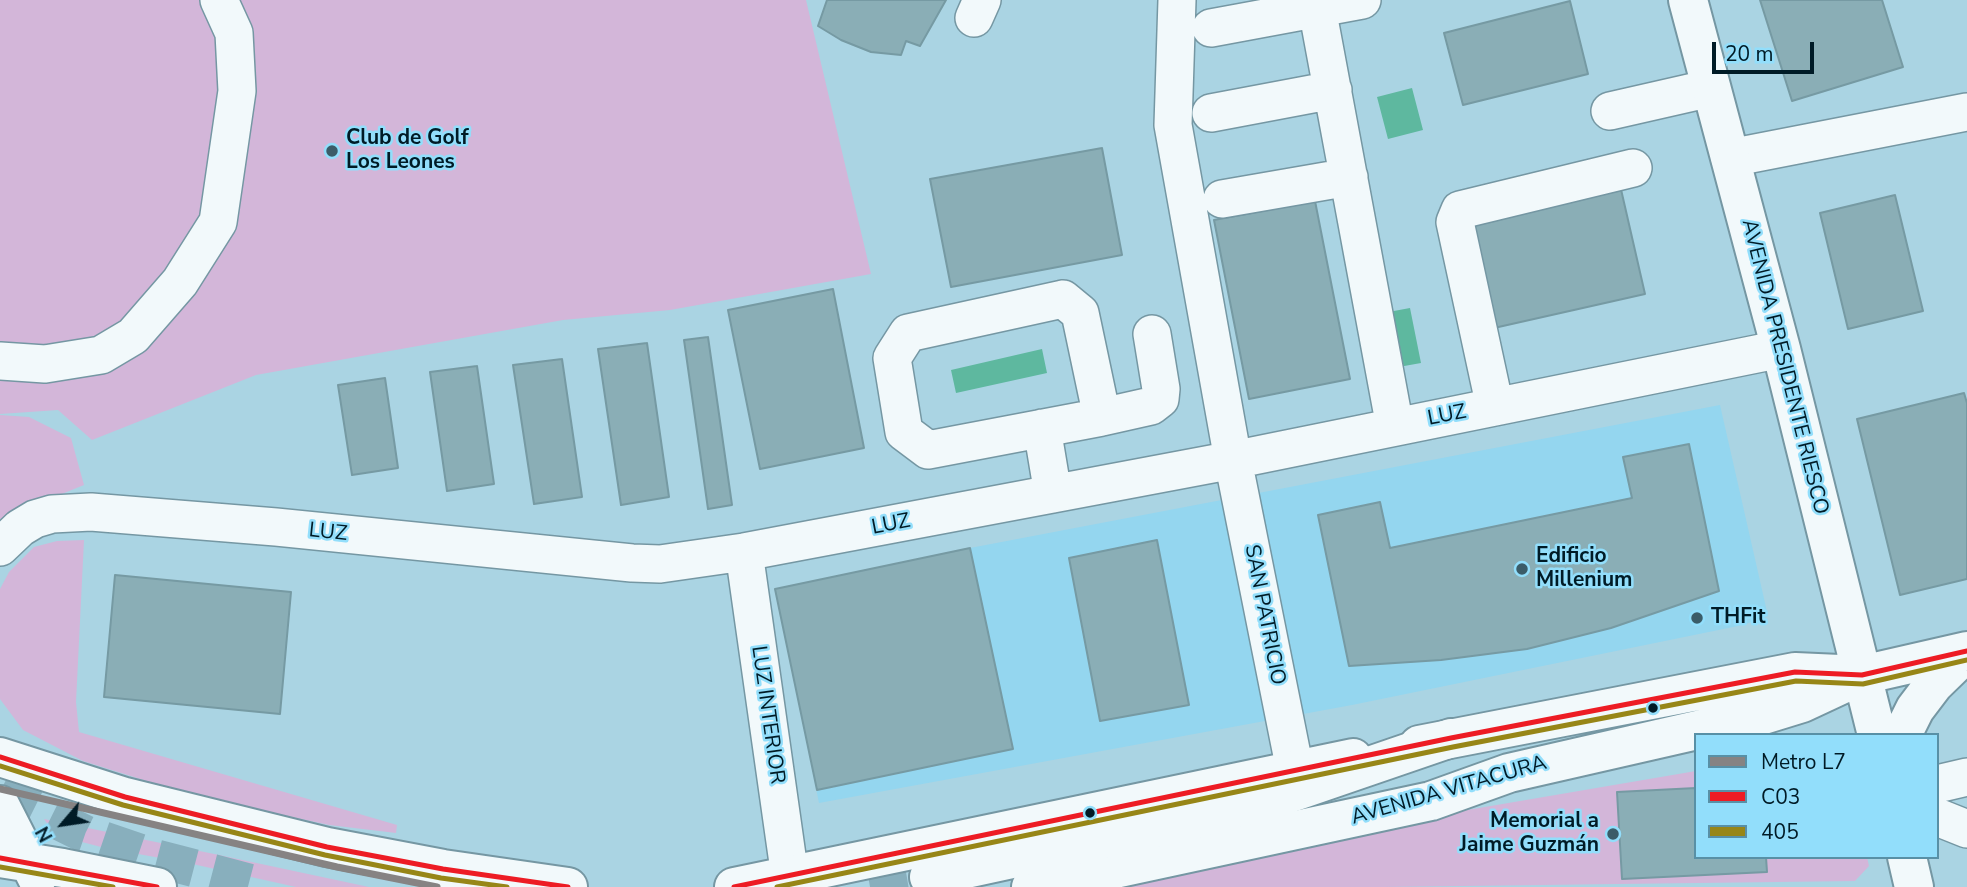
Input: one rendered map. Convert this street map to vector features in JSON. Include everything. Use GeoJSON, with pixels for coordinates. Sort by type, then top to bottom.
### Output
{"type":"FeatureCollection","features":[{"type":"Feature","properties":{"kind":"main road","name":"AVENIDA PRESIDENTE RIESCO"},"geometry":{"type":"LineString","coordinates":[[1688,0],[1781,349],[1876,733]]}},
{"type":"Feature","properties":{"kind":"main road","name":"AVENIDA VITACURA"},"geometry":{"type":"LineString","coordinates":[[1031,887],[1431,801],[1509,773],[1763,715],[1802,703],[1862,676],[1967,652]]}},
{"type":"Feature","properties":{"kind":"main road"},"geometry":{"type":"LineString","coordinates":[[1903,733],[1915,709],[1934,684],[1967,652]]}},
{"type":"Feature","properties":{"kind":"main road","name":"AVENIDA VITACURA"},"geometry":{"type":"LineString","coordinates":[[734,887],[1451,738],[1795,672],[1862,676]]}},
{"type":"Feature","properties":{"kind":"main road"},"geometry":{"type":"LineString","coordinates":[[929,877],[1192,820],[1266,801],[1451,738]]}},
{"type":"Feature","properties":{"kind":"main road"},"geometry":{"type":"LineString","coordinates":[[0,757],[125,797],[327,847],[443,869],[568,887]]}},
{"type":"Feature","properties":{"kind":"main road"},"geometry":{"type":"LineString","coordinates":[[0,805],[23,869],[157,887]]}},
{"type":"Feature","properties":{"kind":"main road"},"geometry":{"type":"LineString","coordinates":[[1907,859],[1914,887]]}},
{"type":"Feature","properties":{"kind":"street"},"geometry":{"type":"LineString","coordinates":[[0,361],[45,364],[101,355],[133,335],[180,282],[218,222],[237,91],[233,33],[219,0]]}},
{"type":"Feature","properties":{"kind":"street","name":"SAN PATRICIO"},"geometry":{"type":"LineString","coordinates":[[1177,0],[1172,125],[1233,460],[1295,770]]}},
{"type":"Feature","properties":{"kind":"street"},"geometry":{"type":"LineString","coordinates":[[1211,28],[1362,0]]}},
{"type":"Feature","properties":{"kind":"street"},"geometry":{"type":"LineString","coordinates":[[1317,8],[1395,427]]}},
{"type":"Feature","properties":{"kind":"street"},"geometry":{"type":"LineString","coordinates":[[1610,111],[1711,88]]}},
{"type":"Feature","properties":{"kind":"street"},"geometry":{"type":"LineString","coordinates":[[1211,113],[1332,90]]}},
{"type":"Feature","properties":{"kind":"street"},"geometry":{"type":"LineString","coordinates":[[1730,158],[1967,112]]}},
{"type":"Feature","properties":{"kind":"street"},"geometry":{"type":"LineString","coordinates":[[1495,407],[1455,222],[1460,210],[1633,168]]}},
{"type":"Feature","properties":{"kind":"street"},"geometry":{"type":"LineString","coordinates":[[1222,199],[1349,177]]}},
{"type":"Feature","properties":{"kind":"street"},"geometry":{"type":"LineString","coordinates":[[1102,417],[1080,313],[1063,299],[908,333],[892,358],[904,432],[928,450],[1102,417],[1152,406],[1160,399],[1161,388],[1152,334]]}},
{"type":"Feature","properties":{"kind":"street","name":"LUZ"},"geometry":{"type":"LineString","coordinates":[[2,542],[20,528],[44,517],[69,512],[91,512],[660,564],[744,552],[1233,460],[1781,349]]}},
{"type":"Feature","properties":{"kind":"street"},"geometry":{"type":"LineString","coordinates":[[1030,431],[1042,496]]}},
{"type":"Feature","properties":{"kind":"street","name":"LUZ INTERIOR"},"geometry":{"type":"LineString","coordinates":[[744,552],[790,877]]}},
{"type":"Feature","properties":{"kind":"street"},"geometry":{"type":"LineString","coordinates":[[1939,784],[1967,777]]}},
{"type":"Feature","properties":{"kind":"street"},"geometry":{"type":"LineString","coordinates":[[1939,818],[1967,830]]}},
{"type":"Feature","properties":{"kind":"shaded area","name":"Club de Golf Los Leones"},"geometry":{"type":"Polygon","coordinates":[[[0,0],[806,0],[871,274],[670,310],[563,320],[256,375],[92,440],[58,410],[0,414],[0,0]]]}},
{"type":"Feature","properties":{"kind":"shaded area"},"geometry":{"type":"Polygon","coordinates":[[[1412,88],[1423,130],[1388,139],[1377,97],[1412,88]]]}},
{"type":"Feature","properties":{"kind":"shaded area"},"geometry":{"type":"Polygon","coordinates":[[[1410,308],[1421,363],[1393,368],[1383,313],[1410,308]]]}},
{"type":"Feature","properties":{"kind":"shaded area"},"geometry":{"type":"Polygon","coordinates":[[[1042,349],[1047,373],[956,393],[951,370],[1042,349]]]}},
{"type":"Feature","properties":{"kind":"shaded area"},"geometry":{"type":"Polygon","coordinates":[[[1720,405],[1768,616],[1743,625],[1352,705],[819,803],[775,589],[970,548],[1720,405]]]}},
{"type":"Feature","properties":{"kind":"shaded area"},"geometry":{"type":"Polygon","coordinates":[[[0,415],[29,417],[71,438],[84,485],[0,519],[0,415]]]}},
{"type":"Feature","properties":{"kind":"shaded area"},"geometry":{"type":"Polygon","coordinates":[[[84,540],[76,702],[79,732],[397,825],[396,833],[329,825],[191,795],[83,761],[23,730],[0,699],[0,589],[9,572],[34,547],[57,541],[84,540]]]}},
{"type":"Feature","properties":{"kind":"shaded area"},"geometry":{"type":"Polygon","coordinates":[[[1694,771],[1694,859],[1867,859],[1869,866],[1855,881],[1384,887],[1101,887],[1309,837],[1694,771]]]}},
{"type":"Feature","properties":{"kind":"shaded area"},"geometry":{"type":"Polygon","coordinates":[[[44,819],[369,887],[296,887],[105,848],[55,835],[44,819]]]}},
{"type":"Feature","properties":{"kind":"building"},"geometry":{"type":"Polygon","coordinates":[[[827,0],[946,0],[920,46],[906,41],[901,55],[871,52],[841,40],[818,26],[827,0]]]}},
{"type":"Feature","properties":{"kind":"building"},"geometry":{"type":"Polygon","coordinates":[[[1760,0],[1882,0],[1903,67],[1792,101],[1760,0]]]}},
{"type":"Feature","properties":{"kind":"building"},"geometry":{"type":"Polygon","coordinates":[[[1570,1],[1588,74],[1463,105],[1444,33],[1570,1]]]}},
{"type":"Feature","properties":{"kind":"building"},"geometry":{"type":"Polygon","coordinates":[[[1102,148],[1122,255],[951,287],[930,179],[1102,148]]]}},
{"type":"Feature","properties":{"kind":"building"},"geometry":{"type":"Polygon","coordinates":[[[1620,185],[1645,294],[1494,328],[1469,218],[1620,185]]]}},
{"type":"Feature","properties":{"kind":"building"},"geometry":{"type":"Polygon","coordinates":[[[1895,195],[1923,311],[1848,329],[1820,213],[1895,195]]]}},
{"type":"Feature","properties":{"kind":"building"},"geometry":{"type":"Polygon","coordinates":[[[1315,201],[1350,379],[1249,399],[1214,220],[1315,201]]]}},
{"type":"Feature","properties":{"kind":"building"},"geometry":{"type":"Polygon","coordinates":[[[833,289],[864,448],[760,469],[728,310],[833,289]]]}},
{"type":"Feature","properties":{"kind":"building"},"geometry":{"type":"Polygon","coordinates":[[[708,337],[732,505],[708,509],[684,340],[708,337]]]}},
{"type":"Feature","properties":{"kind":"building"},"geometry":{"type":"Polygon","coordinates":[[[647,343],[669,497],[621,505],[598,349],[647,343]]]}},
{"type":"Feature","properties":{"kind":"building"},"geometry":{"type":"Polygon","coordinates":[[[562,359],[582,497],[534,504],[513,365],[562,359]]]}},
{"type":"Feature","properties":{"kind":"building"},"geometry":{"type":"Polygon","coordinates":[[[477,366],[494,484],[447,491],[430,372],[477,366]]]}},
{"type":"Feature","properties":{"kind":"building"},"geometry":{"type":"Polygon","coordinates":[[[385,378],[398,468],[352,475],[338,385],[385,378]]]}},
{"type":"Feature","properties":{"kind":"building"},"geometry":{"type":"Polygon","coordinates":[[[1964,393],[1967,403],[1967,579],[1900,595],[1857,419],[1964,393]]]}},
{"type":"Feature","properties":{"kind":"building","name":"Edificio Millenium"},"geometry":{"type":"Polygon","coordinates":[[[1689,444],[1719,591],[1611,628],[1527,649],[1441,660],[1349,666],[1318,515],[1380,502],[1390,548],[1632,498],[1623,457],[1689,444]]]}},
{"type":"Feature","properties":{"kind":"building"},"geometry":{"type":"Polygon","coordinates":[[[1157,540],[1189,705],[1100,721],[1069,558],[1157,540]]]}},
{"type":"Feature","properties":{"kind":"building"},"geometry":{"type":"Polygon","coordinates":[[[970,548],[1013,749],[817,790],[775,589],[970,548]]]}},
{"type":"Feature","properties":{"kind":"building"},"geometry":{"type":"Polygon","coordinates":[[[115,575],[291,592],[280,714],[104,697],[115,575]]]}},
{"type":"Feature","properties":{"kind":"building"},"geometry":{"type":"Polygon","coordinates":[[[1694,788],[1694,859],[1766,859],[1767,872],[1622,879],[1617,792],[1694,788]]]}},
{"type":"Feature","properties":{"kind":"tunnel"},"geometry":{"type":"LineString","coordinates":[[0,792],[85,834],[155,858],[266,887]]}},
{"type":"Feature","properties":{"kind":"tunnel"},"geometry":{"type":"LineString","coordinates":[[870,887],[929,877]]}},
{"type":"Feature","properties":{"kind":"metro line","name":"L7"},"geometry":{"type":"LineString","coordinates":[[0,789],[337,867],[437,887]]}},
{"type":"Feature","properties":{"kind":"transit line","name":"C03"},"geometry":{"type":"LineString","coordinates":[[734,887],[1451,738],[1795,672],[1862,675],[1967,651]]}},
{"type":"Feature","properties":{"kind":"transit line","name":"405"},"geometry":{"type":"LineString","coordinates":[[777,887],[1453,747],[1796,681],[1863,684],[1967,660]]}},
{"type":"Feature","properties":{"kind":"transit line","name":"C03"},"geometry":{"type":"LineString","coordinates":[[0,757],[125,797],[327,847],[443,869],[568,887]]}},
{"type":"Feature","properties":{"kind":"transit line","name":"405"},"geometry":{"type":"LineString","coordinates":[[0,766],[123,805],[325,855],[441,878],[507,887]]}},
{"type":"Feature","properties":{"kind":"transit line","name":"C03"},"geometry":{"type":"LineString","coordinates":[[0,858],[157,887]]}},
{"type":"Feature","properties":{"kind":"transit line","name":"405"},"geometry":{"type":"LineString","coordinates":[[0,867],[113,887]]}},
{"type":"Feature","properties":{"kind":"place","name":"Club de Golf Los Leones"},"geometry":{"type":"Point","coordinates":[332,151]}},
{"type":"Feature","properties":{"kind":"place","name":"Edificio Millenium"},"geometry":{"type":"Point","coordinates":[1522,569]}},
{"type":"Feature","properties":{"kind":"place","name":"THFit"},"geometry":{"type":"Point","coordinates":[1697,618]}},
{"type":"Feature","properties":{"kind":"place","name":"Memorial a Jaime Guzmán"},"geometry":{"type":"Point","coordinates":[1613,834]}}]}
